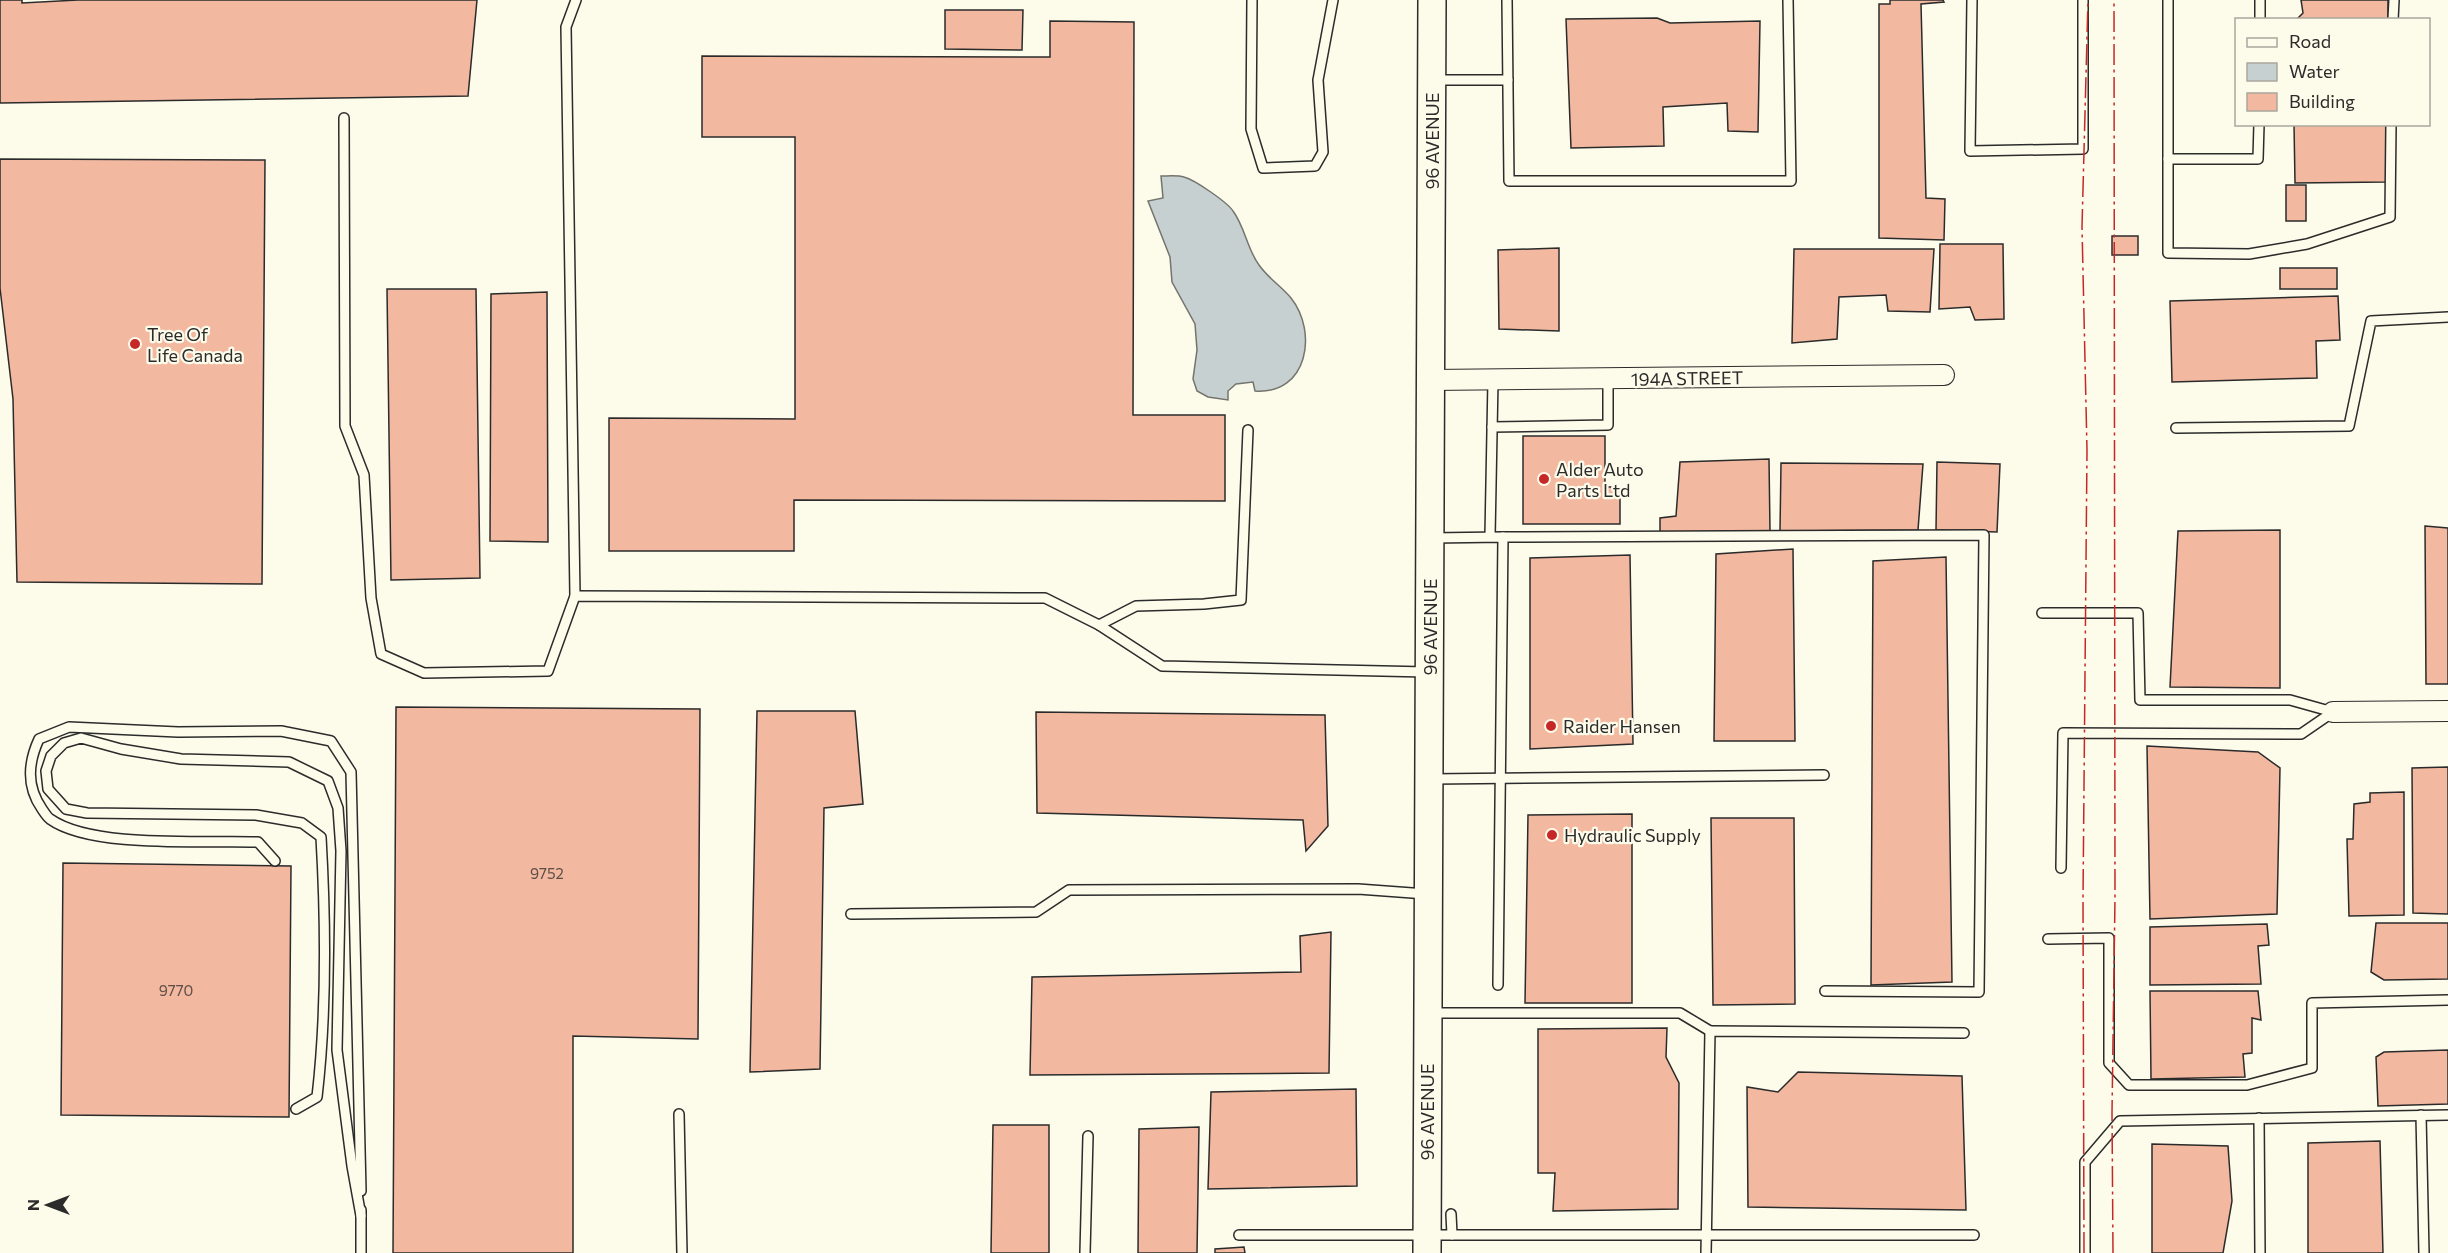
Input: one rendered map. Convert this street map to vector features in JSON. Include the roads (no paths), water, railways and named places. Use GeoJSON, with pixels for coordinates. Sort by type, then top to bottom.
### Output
{"type":"FeatureCollection","features":[{"type":"Feature","properties":{"kind":"main road","name":"96 AVENUE"},"geometry":{"type":"LineString","coordinates":[[1432,0],[1427,1013],[1435,1241]]}},
{"type":"Feature","properties":{"kind":"street","name":"194A STREET"},"geometry":{"type":"LineString","coordinates":[[1431,380],[1944,375]]}},
{"type":"Feature","properties":{"kind":"street"},"geometry":{"type":"LineString","coordinates":[[2333,712],[2448,711]]}},
{"type":"Feature","properties":{"kind":"lane"},"geometry":{"type":"LineString","coordinates":[[345,118],[345,426],[364,475],[371,598],[381,654],[424,673],[548,671],[575,596],[566,27],[576,0]]}},
{"type":"Feature","properties":{"kind":"lane"},"geometry":{"type":"LineString","coordinates":[[1252,0],[1251,129],[1263,168],[1315,166],[1323,152],[1318,80],[1333,0]]}},
{"type":"Feature","properties":{"kind":"lane"},"geometry":{"type":"LineString","coordinates":[[1507,0],[1509,181],[1791,181],[1788,0]]}},
{"type":"Feature","properties":{"kind":"lane"},"geometry":{"type":"LineString","coordinates":[[1972,0],[1970,151],[2083,149],[2084,0]]}},
{"type":"Feature","properties":{"kind":"lane"},"geometry":{"type":"LineString","coordinates":[[2168,0],[2168,253],[2248,254],[2307,244],[2390,217],[2391,126]]}},
{"type":"Feature","properties":{"kind":"lane"},"geometry":{"type":"LineString","coordinates":[[2260,0],[2260,18]]}},
{"type":"Feature","properties":{"kind":"lane"},"geometry":{"type":"LineString","coordinates":[[2393,18],[2394,0]]}},
{"type":"Feature","properties":{"kind":"lane"},"geometry":{"type":"LineString","coordinates":[[1432,80],[1508,80]]}},
{"type":"Feature","properties":{"kind":"lane"},"geometry":{"type":"LineString","coordinates":[[2168,159],[2258,159],[2259,126]]}},
{"type":"Feature","properties":{"kind":"lane"},"geometry":{"type":"LineString","coordinates":[[2176,428],[2349,426],[2371,321],[2448,317]]}},
{"type":"Feature","properties":{"kind":"lane"},"geometry":{"type":"LineString","coordinates":[[1492,427],[1608,425],[1608,378]]}},
{"type":"Feature","properties":{"kind":"lane"},"geometry":{"type":"LineString","coordinates":[[1490,536],[1493,380]]}},
{"type":"Feature","properties":{"kind":"lane"},"geometry":{"type":"LineString","coordinates":[[1099,626],[1136,606],[1203,604],[1241,600],[1248,430]]}},
{"type":"Feature","properties":{"kind":"lane"},"geometry":{"type":"LineString","coordinates":[[1431,538],[1984,535],[1979,992],[1825,990]]}},
{"type":"Feature","properties":{"kind":"lane"},"geometry":{"type":"LineString","coordinates":[[1498,985],[1503,537]]}},
{"type":"Feature","properties":{"kind":"lane"},"geometry":{"type":"LineString","coordinates":[[575,596],[1045,598],[1099,626],[1162,666],[1430,672]]}},
{"type":"Feature","properties":{"kind":"lane"},"geometry":{"type":"LineString","coordinates":[[2042,613],[2138,613],[2140,699],[2290,699],[2333,712]]}},
{"type":"Feature","properties":{"kind":"lane"},"geometry":{"type":"LineString","coordinates":[[2061,868],[2062,733],[2301,734],[2333,712]]}},
{"type":"Feature","properties":{"kind":"lane"},"geometry":{"type":"LineString","coordinates":[[275,861],[258,842],[104,838],[75,831],[49,819],[36,800],[29,778],[31,757],[39,740],[69,727],[178,732],[281,731],[331,741],[351,772],[362,1253]]}},
{"type":"Feature","properties":{"kind":"lane"},"geometry":{"type":"LineString","coordinates":[[296,1109],[316,1097],[321,1056],[325,953],[321,837],[302,823],[256,815],[87,813],[66,809],[48,789],[46,771],[51,756],[64,743],[81,738],[121,749],[181,759],[289,762],[328,781],[338,808],[341,851],[337,1050],[352,1166],[362,1216]]}},
{"type":"Feature","properties":{"kind":"lane"},"geometry":{"type":"LineString","coordinates":[[1429,779],[1824,775]]}},
{"type":"Feature","properties":{"kind":"lane"},"geometry":{"type":"LineString","coordinates":[[851,914],[1036,912],[1069,890],[1358,889],[1428,894]]}},
{"type":"Feature","properties":{"kind":"lane"},"geometry":{"type":"LineString","coordinates":[[2048,939],[2109,939],[2109,1064],[2129,1085],[2247,1084],[2312,1068],[2312,1003],[2448,1000]]}},
{"type":"Feature","properties":{"kind":"lane"},"geometry":{"type":"LineString","coordinates":[[1427,1013],[1680,1013],[1710,1031],[1964,1033]]}},
{"type":"Feature","properties":{"kind":"lane"},"geometry":{"type":"LineString","coordinates":[[1706,1253],[1710,1031]]}},
{"type":"Feature","properties":{"kind":"lane"},"geometry":{"type":"LineString","coordinates":[[679,1114],[682,1253]]}},
{"type":"Feature","properties":{"kind":"lane"},"geometry":{"type":"LineString","coordinates":[[2421,1115],[2424,1253]]}},
{"type":"Feature","properties":{"kind":"lane"},"geometry":{"type":"LineString","coordinates":[[2085,1253],[2085,1162],[2120,1121],[2448,1115]]}},
{"type":"Feature","properties":{"kind":"lane"},"geometry":{"type":"LineString","coordinates":[[2259,1119],[2260,1253]]}},
{"type":"Feature","properties":{"kind":"lane"},"geometry":{"type":"LineString","coordinates":[[1085,1253],[1088,1136]]}},
{"type":"Feature","properties":{"kind":"lane"},"geometry":{"type":"LineString","coordinates":[[1435,1241],[1451,1214]]}},
{"type":"Feature","properties":{"kind":"lane"},"geometry":{"type":"LineString","coordinates":[[1239,1235],[1435,1241],[1707,1235],[1974,1235]]}},
{"type":"Feature","properties":{"kind":"water"},"geometry":{"type":"Polygon","coordinates":[[[1161,176],[1179,176],[1189,179],[1230,207],[1259,265],[1291,298],[1304,327],[1305,343],[1303,359],[1297,372],[1287,383],[1273,390],[1255,391],[1253,382],[1236,384],[1228,391],[1228,400],[1208,397],[1197,391],[1193,379],[1197,350],[1195,324],[1172,282],[1170,257],[1148,201],[1163,198],[1161,176]]]}},
{"type":"Feature","properties":{"kind":"place","name":"Tree Of Life Canada"},"geometry":{"type":"Point","coordinates":[135,344]}},
{"type":"Feature","properties":{"kind":"place","name":"Alder Auto Parts Ltd"},"geometry":{"type":"Point","coordinates":[1544,479]}},
{"type":"Feature","properties":{"kind":"place","name":"Raider Hansen"},"geometry":{"type":"Point","coordinates":[1551,726]}},
{"type":"Feature","properties":{"kind":"place","name":"Hydraulic Supply"},"geometry":{"type":"Point","coordinates":[1552,835]}}]}
